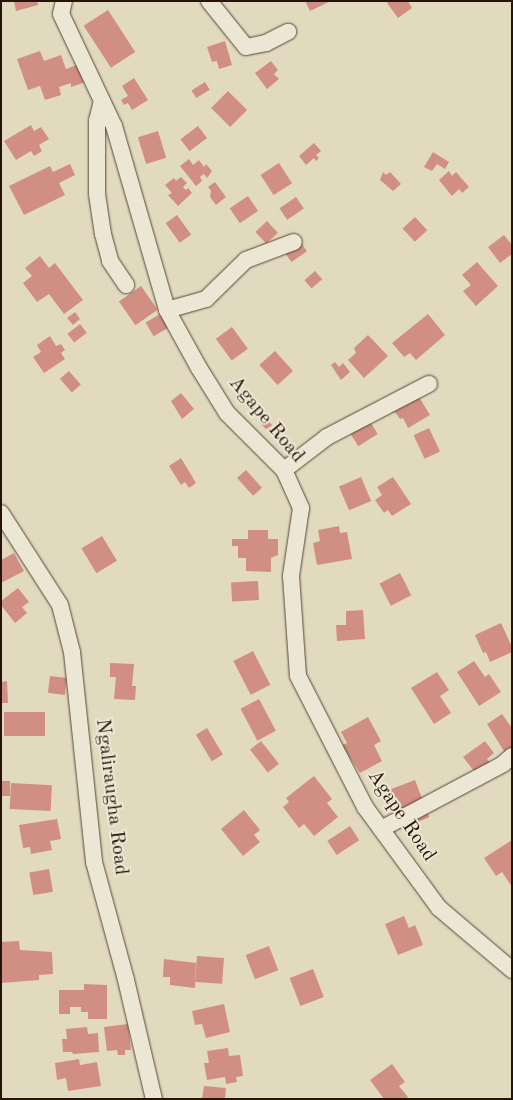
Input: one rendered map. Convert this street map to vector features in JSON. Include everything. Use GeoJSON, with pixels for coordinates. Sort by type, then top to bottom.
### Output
{"type":"FeatureCollection","features":[{"type":"Feature","properties":{"kind":"street","name":"Agape Road"},"geometry":{"type":"LineString","coordinates":[[64,1],[61,14],[114,126],[167,310],[199,368],[227,413],[284,470],[301,508],[291,576],[298,676],[365,807],[381,829],[439,908],[512,970]]}},
{"type":"Feature","properties":{"kind":"street"},"geometry":{"type":"LineString","coordinates":[[209,1],[246,46],[266,43],[288,32]]}},
{"type":"Feature","properties":{"kind":"street"},"geometry":{"type":"LineString","coordinates":[[102,101],[96,121],[98,202],[110,261],[126,284]]}},
{"type":"Feature","properties":{"kind":"street"},"geometry":{"type":"LineString","coordinates":[[167,310],[206,299],[246,260],[294,242]]}},
{"type":"Feature","properties":{"kind":"street"},"geometry":{"type":"LineString","coordinates":[[284,470],[327,437],[429,384]]}},
{"type":"Feature","properties":{"kind":"street","name":"Ngaliraugha Road"},"geometry":{"type":"LineString","coordinates":[[2,516],[60,605],[72,652],[94,862],[126,980],[154,1099]]}},
{"type":"Feature","properties":{"kind":"street"},"geometry":{"type":"LineString","coordinates":[[381,829],[503,764],[512,756]]}},
{"type":"Feature","properties":{"kind":"building"},"geometry":{"type":"Polygon","coordinates":[[[14,1],[37,1],[38,5],[16,11],[14,1]]]}},
{"type":"Feature","properties":{"kind":"building"},"geometry":{"type":"Polygon","coordinates":[[[305,1],[331,1],[310,11],[305,1]]]}},
{"type":"Feature","properties":{"kind":"building"},"geometry":{"type":"Polygon","coordinates":[[[389,1],[408,1],[412,8],[398,18],[387,3],[389,1]]]}},
{"type":"Feature","properties":{"kind":"building"},"geometry":{"type":"Polygon","coordinates":[[[108,10],[135,52],[111,68],[84,26],[108,10]]]}},
{"type":"Feature","properties":{"kind":"building"},"geometry":{"type":"Polygon","coordinates":[[[225,41],[232,65],[219,69],[217,61],[212,62],[207,47],[225,41]]]}},
{"type":"Feature","properties":{"kind":"building"},"geometry":{"type":"Polygon","coordinates":[[[40,51],[44,61],[61,55],[66,69],[82,63],[89,81],[71,87],[71,83],[59,87],[61,95],[45,100],[40,86],[28,90],[17,59],[40,51]]]}},
{"type":"Feature","properties":{"kind":"building"},"geometry":{"type":"Polygon","coordinates":[[[271,61],[278,70],[274,74],[279,79],[267,89],[255,73],[271,61]]]}},
{"type":"Feature","properties":{"kind":"building"},"geometry":{"type":"Polygon","coordinates":[[[134,78],[148,100],[132,110],[128,103],[124,105],[121,100],[128,96],[122,86],[134,78]]]}},
{"type":"Feature","properties":{"kind":"building"},"geometry":{"type":"Polygon","coordinates":[[[205,82],[210,90],[196,98],[191,90],[205,82]]]}},
{"type":"Feature","properties":{"kind":"building"},"geometry":{"type":"Polygon","coordinates":[[[228,91],[247,110],[230,127],[211,108],[228,91]]]}},
{"type":"Feature","properties":{"kind":"building"},"geometry":{"type":"Polygon","coordinates":[[[31,125],[34,131],[41,127],[49,139],[39,145],[42,151],[34,156],[31,151],[16,160],[4,141],[31,125]]]}},
{"type":"Feature","properties":{"kind":"building"},"geometry":{"type":"Polygon","coordinates":[[[198,126],[207,138],[189,151],[180,139],[198,126]]]}},
{"type":"Feature","properties":{"kind":"building"},"geometry":{"type":"Polygon","coordinates":[[[158,131],[166,158],[146,164],[138,137],[158,131]]]}},
{"type":"Feature","properties":{"kind":"building"},"geometry":{"type":"Polygon","coordinates":[[[314,143],[321,151],[316,155],[319,158],[316,161],[314,158],[306,165],[299,156],[314,143]]]}},
{"type":"Feature","properties":{"kind":"building"},"geometry":{"type":"Polygon","coordinates":[[[433,152],[449,162],[445,169],[437,164],[432,171],[424,167],[433,152]]]}},
{"type":"Feature","properties":{"kind":"building"},"geometry":{"type":"Polygon","coordinates":[[[189,159],[193,165],[199,160],[204,167],[206,164],[212,171],[207,178],[204,174],[200,177],[202,181],[196,186],[180,166],[189,159]]]}},
{"type":"Feature","properties":{"kind":"building"},"geometry":{"type":"Polygon","coordinates":[[[279,163],[292,183],[274,195],[261,175],[279,163]]]}},
{"type":"Feature","properties":{"kind":"building"},"geometry":{"type":"Polygon","coordinates":[[[70,164],[75,175],[59,183],[65,195],[24,215],[9,186],[50,166],[53,172],[70,164]]]}},
{"type":"Feature","properties":{"kind":"building"},"geometry":{"type":"Polygon","coordinates":[[[449,171],[452,176],[456,172],[469,187],[462,193],[459,189],[452,196],[439,180],[449,171]]]}},
{"type":"Feature","properties":{"kind":"building"},"geometry":{"type":"Polygon","coordinates":[[[383,172],[386,175],[390,172],[401,184],[393,191],[380,180],[383,172]]]}},
{"type":"Feature","properties":{"kind":"building"},"geometry":{"type":"Polygon","coordinates":[[[181,177],[187,183],[183,187],[186,190],[188,188],[192,193],[178,206],[168,195],[172,193],[165,185],[174,178],[176,181],[181,177]]]}},
{"type":"Feature","properties":{"kind":"building"},"geometry":{"type":"Polygon","coordinates":[[[215,182],[226,197],[216,205],[210,197],[211,191],[208,187],[215,182]]]}},
{"type":"Feature","properties":{"kind":"building"},"geometry":{"type":"Polygon","coordinates":[[[248,196],[258,211],[240,223],[230,208],[248,196]]]}},
{"type":"Feature","properties":{"kind":"building"},"geometry":{"type":"Polygon","coordinates":[[[296,197],[304,209],[287,220],[279,208],[296,197]]]}},
{"type":"Feature","properties":{"kind":"building"},"geometry":{"type":"Polygon","coordinates":[[[177,215],[191,234],[180,243],[166,223],[177,215]]]}},
{"type":"Feature","properties":{"kind":"building"},"geometry":{"type":"Polygon","coordinates":[[[415,217],[427,230],[415,242],[403,229],[415,217]]]}},
{"type":"Feature","properties":{"kind":"building"},"geometry":{"type":"Polygon","coordinates":[[[267,221],[278,233],[266,244],[255,232],[267,221]]]}},
{"type":"Feature","properties":{"kind":"building"},"geometry":{"type":"Polygon","coordinates":[[[295,234],[307,251],[291,262],[279,245],[295,234]]]}},
{"type":"Feature","properties":{"kind":"building"},"geometry":{"type":"Polygon","coordinates":[[[504,235],[512,245],[512,254],[500,263],[488,247],[504,235]]]}},
{"type":"Feature","properties":{"kind":"building"},"geometry":{"type":"Polygon","coordinates":[[[40,256],[49,268],[55,263],[83,300],[64,314],[49,294],[37,302],[23,283],[32,276],[25,268],[40,256]]]}},
{"type":"Feature","properties":{"kind":"building"},"geometry":{"type":"Polygon","coordinates":[[[477,262],[498,286],[476,306],[463,291],[471,285],[462,275],[477,262]]]}},
{"type":"Feature","properties":{"kind":"building"},"geometry":{"type":"Polygon","coordinates":[[[315,271],[322,279],[312,288],[304,280],[315,271]]]}},
{"type":"Feature","properties":{"kind":"building"},"geometry":{"type":"Polygon","coordinates":[[[141,286],[158,310],[136,325],[119,301],[141,286]]]}},
{"type":"Feature","properties":{"kind":"building"},"geometry":{"type":"Polygon","coordinates":[[[75,312],[80,319],[73,325],[67,318],[75,312]]]}},
{"type":"Feature","properties":{"kind":"building"},"geometry":{"type":"Polygon","coordinates":[[[162,313],[170,327],[154,336],[146,322],[162,313]]]}},
{"type":"Feature","properties":{"kind":"building"},"geometry":{"type":"Polygon","coordinates":[[[428,314],[445,335],[416,360],[410,353],[404,357],[392,343],[428,314]]]}},
{"type":"Feature","properties":{"kind":"building"},"geometry":{"type":"Polygon","coordinates":[[[80,324],[87,333],[74,343],[67,334],[80,324]]]}},
{"type":"Feature","properties":{"kind":"building"},"geometry":{"type":"Polygon","coordinates":[[[232,327],[248,349],[232,361],[216,339],[232,327]]]}},
{"type":"Feature","properties":{"kind":"building"},"geometry":{"type":"Polygon","coordinates":[[[368,335],[388,356],[364,378],[348,360],[356,353],[354,348],[368,335]]]}},
{"type":"Feature","properties":{"kind":"building"},"geometry":{"type":"Polygon","coordinates":[[[50,336],[56,346],[61,344],[65,350],[61,353],[65,359],[44,373],[33,357],[41,352],[37,345],[50,336]]]}},
{"type":"Feature","properties":{"kind":"building"},"geometry":{"type":"Polygon","coordinates":[[[275,351],[293,371],[277,385],[259,365],[275,351]]]}},
{"type":"Feature","properties":{"kind":"building"},"geometry":{"type":"Polygon","coordinates":[[[335,362],[339,367],[343,363],[350,372],[341,380],[331,365],[335,362]]]}},
{"type":"Feature","properties":{"kind":"building"},"geometry":{"type":"Polygon","coordinates":[[[69,371],[81,385],[72,392],[60,379],[69,371]]]}},
{"type":"Feature","properties":{"kind":"building"},"geometry":{"type":"Polygon","coordinates":[[[411,384],[430,415],[408,428],[403,418],[400,419],[395,412],[392,413],[384,400],[411,384]]]}},
{"type":"Feature","properties":{"kind":"building"},"geometry":{"type":"Polygon","coordinates":[[[181,393],[194,409],[182,419],[171,401],[181,393]]]}},
{"type":"Feature","properties":{"kind":"building"},"geometry":{"type":"Polygon","coordinates":[[[364,412],[378,434],[358,446],[344,424],[364,412]]]}},
{"type":"Feature","properties":{"kind":"building"},"geometry":{"type":"Polygon","coordinates":[[[265,417],[272,425],[267,430],[259,422],[265,417]]]}},
{"type":"Feature","properties":{"kind":"building"},"geometry":{"type":"Polygon","coordinates":[[[429,428],[440,452],[425,459],[414,435],[429,428]]]}},
{"type":"Feature","properties":{"kind":"building"},"geometry":{"type":"Polygon","coordinates":[[[181,458],[196,483],[189,488],[185,482],[181,485],[169,466],[181,458]]]}},
{"type":"Feature","properties":{"kind":"building"},"geometry":{"type":"Polygon","coordinates":[[[246,470],[262,488],[253,496],[237,478],[246,470]]]}},
{"type":"Feature","properties":{"kind":"building"},"geometry":{"type":"Polygon","coordinates":[[[361,477],[371,501],[349,510],[339,486],[361,477]]]}},
{"type":"Feature","properties":{"kind":"building"},"geometry":{"type":"Polygon","coordinates":[[[393,477],[411,504],[392,516],[388,510],[384,513],[375,500],[382,495],[377,487],[393,477]]]}},
{"type":"Feature","properties":{"kind":"building"},"geometry":{"type":"Polygon","coordinates":[[[339,526],[340,533],[347,532],[352,559],[317,565],[313,543],[320,541],[318,530],[339,526]]]}},
{"type":"Feature","properties":{"kind":"building"},"geometry":{"type":"Polygon","coordinates":[[[248,530],[268,530],[268,539],[278,539],[278,555],[271,558],[271,572],[246,571],[246,558],[238,558],[238,546],[232,546],[232,539],[248,539],[248,530]]]}},
{"type":"Feature","properties":{"kind":"building"},"geometry":{"type":"Polygon","coordinates":[[[102,536],[117,561],[96,573],[81,548],[102,536]]]}},
{"type":"Feature","properties":{"kind":"building"},"geometry":{"type":"Polygon","coordinates":[[[14,553],[24,571],[1,583],[1,560],[14,553]]]}},
{"type":"Feature","properties":{"kind":"building"},"geometry":{"type":"Polygon","coordinates":[[[400,573],[411,595],[391,606],[380,583],[400,573]]]}},
{"type":"Feature","properties":{"kind":"building"},"geometry":{"type":"Polygon","coordinates":[[[258,581],[259,600],[232,601],[231,582],[258,581]]]}},
{"type":"Feature","properties":{"kind":"building"},"geometry":{"type":"Polygon","coordinates":[[[18,588],[29,602],[22,607],[27,613],[15,623],[1,605],[1,601],[18,588]]]}},
{"type":"Feature","properties":{"kind":"building"},"geometry":{"type":"Polygon","coordinates":[[[363,610],[365,639],[337,641],[336,625],[346,625],[346,611],[363,610]]]}},
{"type":"Feature","properties":{"kind":"building"},"geometry":{"type":"Polygon","coordinates":[[[501,623],[512,647],[512,652],[490,662],[486,652],[483,653],[475,635],[501,623]]]}},
{"type":"Feature","properties":{"kind":"building"},"geometry":{"type":"Polygon","coordinates":[[[253,651],[270,685],[251,695],[233,661],[253,651]]]}},
{"type":"Feature","properties":{"kind":"building"},"geometry":{"type":"Polygon","coordinates":[[[474,661],[485,677],[489,674],[501,692],[479,706],[457,672],[474,661]]]}},
{"type":"Feature","properties":{"kind":"building"},"geometry":{"type":"Polygon","coordinates":[[[110,663],[134,664],[132,686],[136,686],[135,700],[114,699],[116,677],[110,677],[110,663]]]}},
{"type":"Feature","properties":{"kind":"building"},"geometry":{"type":"Polygon","coordinates":[[[437,672],[449,690],[440,696],[451,713],[434,724],[411,688],[437,672]]]}},
{"type":"Feature","properties":{"kind":"building"},"geometry":{"type":"Polygon","coordinates":[[[50,676],[67,678],[65,695],[48,693],[50,676]]]}},
{"type":"Feature","properties":{"kind":"building"},"geometry":{"type":"Polygon","coordinates":[[[7,681],[8,703],[1,703],[1,682],[7,681]]]}},
{"type":"Feature","properties":{"kind":"building"},"geometry":{"type":"Polygon","coordinates":[[[259,699],[276,731],[257,741],[240,709],[259,699]]]}},
{"type":"Feature","properties":{"kind":"building"},"geometry":{"type":"Polygon","coordinates":[[[4,712],[45,712],[45,736],[4,736],[4,712]]]}},
{"type":"Feature","properties":{"kind":"building"},"geometry":{"type":"Polygon","coordinates":[[[502,714],[512,728],[512,757],[509,759],[487,724],[502,714]]]}},
{"type":"Feature","properties":{"kind":"building"},"geometry":{"type":"Polygon","coordinates":[[[368,717],[381,741],[374,745],[382,761],[360,773],[342,745],[347,743],[341,732],[368,717]]]}},
{"type":"Feature","properties":{"kind":"building"},"geometry":{"type":"Polygon","coordinates":[[[207,728],[223,755],[212,761],[196,735],[207,728]]]}},
{"type":"Feature","properties":{"kind":"building"},"geometry":{"type":"Polygon","coordinates":[[[261,741],[279,764],[268,772],[250,750],[261,741]]]}},
{"type":"Feature","properties":{"kind":"building"},"geometry":{"type":"Polygon","coordinates":[[[485,741],[494,753],[487,759],[492,765],[478,776],[463,757],[485,741]]]}},
{"type":"Feature","properties":{"kind":"building"},"geometry":{"type":"Polygon","coordinates":[[[314,776],[332,799],[327,803],[338,817],[314,836],[304,824],[299,828],[283,807],[289,802],[286,798],[314,776]]]}},
{"type":"Feature","properties":{"kind":"building"},"geometry":{"type":"Polygon","coordinates":[[[415,780],[429,817],[399,829],[384,792],[415,780]]]}},
{"type":"Feature","properties":{"kind":"building"},"geometry":{"type":"Polygon","coordinates":[[[1,781],[10,781],[10,796],[1,796],[1,781]]]}},
{"type":"Feature","properties":{"kind":"building"},"geometry":{"type":"Polygon","coordinates":[[[11,783],[52,785],[51,811],[10,809],[11,783]]]}},
{"type":"Feature","properties":{"kind":"building"},"geometry":{"type":"Polygon","coordinates":[[[244,810],[260,830],[254,835],[260,842],[243,856],[221,829],[244,810]]]}},
{"type":"Feature","properties":{"kind":"building"},"geometry":{"type":"Polygon","coordinates":[[[57,819],[61,839],[50,841],[52,850],[31,854],[30,847],[23,848],[19,825],[57,819]]]}},
{"type":"Feature","properties":{"kind":"building"},"geometry":{"type":"Polygon","coordinates":[[[350,826],[359,840],[337,855],[327,841],[350,826]]]}},
{"type":"Feature","properties":{"kind":"building"},"geometry":{"type":"Polygon","coordinates":[[[512,840],[512,887],[502,872],[496,876],[484,858],[512,840]]]}},
{"type":"Feature","properties":{"kind":"building"},"geometry":{"type":"Polygon","coordinates":[[[49,869],[53,892],[33,895],[29,872],[49,869]]]}},
{"type":"Feature","properties":{"kind":"building"},"geometry":{"type":"Polygon","coordinates":[[[404,916],[409,928],[415,925],[423,945],[398,955],[385,924],[404,916]]]}},
{"type":"Feature","properties":{"kind":"building"},"geometry":{"type":"Polygon","coordinates":[[[19,941],[20,950],[52,952],[53,974],[39,975],[39,980],[1,983],[1,942],[19,941]]]}},
{"type":"Feature","properties":{"kind":"building"},"geometry":{"type":"Polygon","coordinates":[[[269,946],[278,970],[255,979],[246,955],[269,946]]]}},
{"type":"Feature","properties":{"kind":"building"},"geometry":{"type":"Polygon","coordinates":[[[197,956],[224,958],[222,984],[195,982],[197,956]]]}},
{"type":"Feature","properties":{"kind":"building"},"geometry":{"type":"Polygon","coordinates":[[[164,959],[196,963],[195,988],[170,985],[170,977],[163,977],[164,959]]]}},
{"type":"Feature","properties":{"kind":"building"},"geometry":{"type":"Polygon","coordinates":[[[313,969],[324,997],[300,1006],[290,978],[313,969]]]}},
{"type":"Feature","properties":{"kind":"building"},"geometry":{"type":"Polygon","coordinates":[[[84,984],[107,985],[107,1019],[88,1019],[88,1012],[81,1012],[81,1007],[70,1007],[70,1014],[59,1014],[59,990],[84,990],[84,984]]]}},
{"type":"Feature","properties":{"kind":"building"},"geometry":{"type":"Polygon","coordinates":[[[224,1004],[230,1032],[206,1038],[202,1024],[195,1025],[192,1011],[224,1004]]]}},
{"type":"Feature","properties":{"kind":"building"},"geometry":{"type":"Polygon","coordinates":[[[128,1024],[131,1050],[125,1050],[125,1055],[118,1055],[117,1050],[107,1051],[104,1027],[128,1024]]]}},
{"type":"Feature","properties":{"kind":"building"},"geometry":{"type":"Polygon","coordinates":[[[87,1027],[88,1034],[98,1033],[99,1052],[73,1054],[72,1052],[63,1052],[62,1039],[67,1039],[66,1029],[87,1027]]]}},
{"type":"Feature","properties":{"kind":"building"},"geometry":{"type":"Polygon","coordinates":[[[228,1048],[229,1056],[240,1055],[243,1076],[236,1077],[237,1082],[226,1084],[225,1077],[207,1080],[204,1063],[209,1063],[207,1051],[228,1048]]]}},
{"type":"Feature","properties":{"kind":"building"},"geometry":{"type":"Polygon","coordinates":[[[79,1059],[80,1065],[97,1062],[101,1086],[68,1091],[66,1078],[57,1080],[55,1063],[79,1059]]]}},
{"type":"Feature","properties":{"kind":"building"},"geometry":{"type":"Polygon","coordinates":[[[392,1064],[405,1082],[399,1086],[408,1097],[406,1099],[384,1099],[370,1080],[392,1064]]]}},
{"type":"Feature","properties":{"kind":"building"},"geometry":{"type":"Polygon","coordinates":[[[204,1086],[226,1088],[225,1099],[202,1099],[204,1086]]]}}]}
